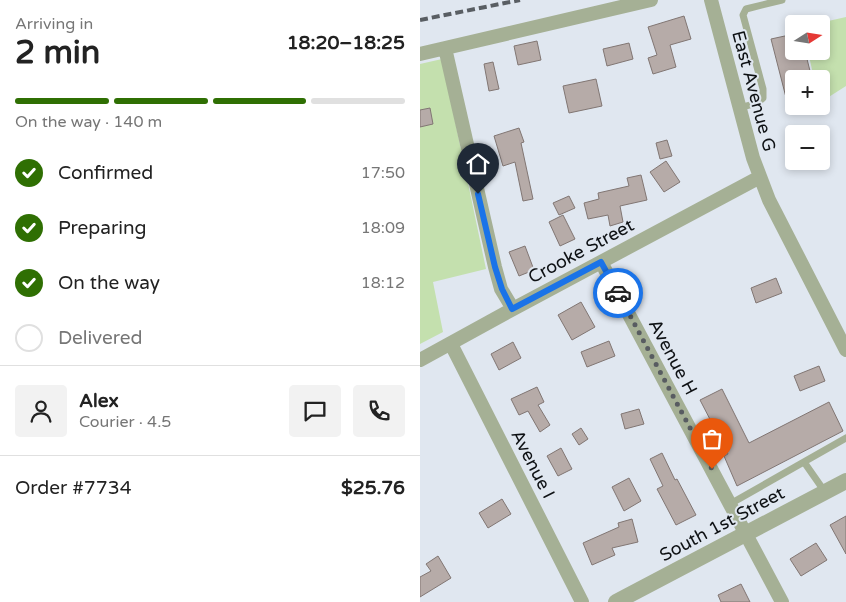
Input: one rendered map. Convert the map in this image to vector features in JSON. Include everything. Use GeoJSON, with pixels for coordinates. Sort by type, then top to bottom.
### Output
{"type":"FeatureCollection","features":[{"type":"Feature","properties":{"kind":"street"},"geometry":{"type":"LineString","coordinates":[[420,54],[652,0]]}},
{"type":"Feature","properties":{"kind":"street","name":"East Avenue G"},"geometry":{"type":"LineString","coordinates":[[711,0],[739,108],[760,177],[769,200],[846,350]]}},
{"type":"Feature","properties":{"kind":"street"},"geometry":{"type":"LineString","coordinates":[[445,48],[495,267],[502,289],[512,309]]}},
{"type":"Feature","properties":{"kind":"street","name":"Crooke Street"},"geometry":{"type":"LineString","coordinates":[[420,360],[760,177]]}},
{"type":"Feature","properties":{"kind":"street","name":"Avenue H"},"geometry":{"type":"LineString","coordinates":[[601,262],[782,602]]}},
{"type":"Feature","properties":{"kind":"street","name":"Avenue I"},"geometry":{"type":"LineString","coordinates":[[451,344],[582,602]]}},
{"type":"Feature","properties":{"kind":"street","name":"South 1st Street"},"geometry":{"type":"LineString","coordinates":[[616,602],[846,481]]}},
{"type":"Feature","properties":{"kind":"lane"},"geometry":{"type":"LineString","coordinates":[[739,108],[757,103],[763,98],[763,89],[743,15],[746,9],[782,0]]}},
{"type":"Feature","properties":{"kind":"lane"},"geometry":{"type":"LineString","coordinates":[[730,504],[846,438]]}},
{"type":"Feature","properties":{"kind":"lane"},"geometry":{"type":"LineString","coordinates":[[804,462],[825,492]]}},
{"type":"Feature","properties":{"kind":"green space"},"geometry":{"type":"Polygon","coordinates":[[[846,17],[846,86],[830,96],[830,70],[812,70],[810,60],[830,60],[830,21],[846,17]]]}},
{"type":"Feature","properties":{"kind":"green space"},"geometry":{"type":"Polygon","coordinates":[[[442,59],[486,269],[433,282],[443,332],[420,344],[420,64],[442,59]]]}},
{"type":"Feature","properties":{"kind":"building"},"geometry":{"type":"Polygon","coordinates":[[[684,16],[691,39],[670,45],[676,67],[653,74],[648,58],[657,55],[648,27],[684,16]]]}},
{"type":"Feature","properties":{"kind":"building"},"geometry":{"type":"Polygon","coordinates":[[[785,36],[785,60],[807,60],[810,70],[785,70],[785,94],[771,39],[785,36]]]}},
{"type":"Feature","properties":{"kind":"building"},"geometry":{"type":"Polygon","coordinates":[[[537,41],[541,60],[518,65],[514,46],[537,41]]]}},
{"type":"Feature","properties":{"kind":"building"},"geometry":{"type":"Polygon","coordinates":[[[629,43],[633,59],[607,66],[603,49],[629,43]]]}},
{"type":"Feature","properties":{"kind":"building"},"geometry":{"type":"Polygon","coordinates":[[[493,62],[499,89],[489,91],[484,64],[493,62]]]}},
{"type":"Feature","properties":{"kind":"building"},"geometry":{"type":"Polygon","coordinates":[[[596,79],[602,106],[569,113],[563,86],[596,79]]]}},
{"type":"Feature","properties":{"kind":"building"},"geometry":{"type":"Polygon","coordinates":[[[430,108],[433,124],[420,127],[420,110],[430,108]]]}},
{"type":"Feature","properties":{"kind":"building"},"geometry":{"type":"Polygon","coordinates":[[[519,128],[524,142],[521,143],[533,199],[523,201],[515,162],[503,166],[494,136],[519,128]]]}},
{"type":"Feature","properties":{"kind":"building"},"geometry":{"type":"Polygon","coordinates":[[[667,140],[672,156],[660,159],[656,143],[667,140]]]}},
{"type":"Feature","properties":{"kind":"building"},"geometry":{"type":"Polygon","coordinates":[[[666,161],[680,182],[664,192],[650,172],[666,161]]]}},
{"type":"Feature","properties":{"kind":"building"},"geometry":{"type":"Polygon","coordinates":[[[641,175],[647,200],[620,206],[623,222],[610,226],[608,215],[588,219],[584,203],[599,199],[598,193],[629,186],[627,178],[641,175]]]}},
{"type":"Feature","properties":{"kind":"building"},"geometry":{"type":"Polygon","coordinates":[[[569,196],[575,208],[559,215],[553,203],[569,196]]]}},
{"type":"Feature","properties":{"kind":"building"},"geometry":{"type":"Polygon","coordinates":[[[563,215],[575,239],[560,246],[549,222],[563,215]]]}},
{"type":"Feature","properties":{"kind":"building"},"geometry":{"type":"Polygon","coordinates":[[[525,246],[534,270],[519,276],[509,252],[525,246]]]}},
{"type":"Feature","properties":{"kind":"building"},"geometry":{"type":"Polygon","coordinates":[[[776,278],[782,293],[756,303],[751,288],[776,278]]]}},
{"type":"Feature","properties":{"kind":"building"},"geometry":{"type":"Polygon","coordinates":[[[581,302],[595,327],[572,340],[558,315],[581,302]]]}},
{"type":"Feature","properties":{"kind":"building"},"geometry":{"type":"Polygon","coordinates":[[[609,341],[615,356],[587,367],[581,352],[609,341]]]}},
{"type":"Feature","properties":{"kind":"building"},"geometry":{"type":"Polygon","coordinates":[[[513,342],[521,358],[499,370],[491,354],[513,342]]]}},
{"type":"Feature","properties":{"kind":"building"},"geometry":{"type":"Polygon","coordinates":[[[819,366],[825,381],[800,391],[794,376],[819,366]]]}},
{"type":"Feature","properties":{"kind":"building"},"geometry":{"type":"Polygon","coordinates":[[[537,387],[544,402],[538,405],[550,425],[540,432],[528,411],[519,415],[511,399],[537,387]]]}},
{"type":"Feature","properties":{"kind":"building"},"geometry":{"type":"Polygon","coordinates":[[[722,389],[749,443],[829,402],[843,431],[737,486],[724,456],[728,454],[700,400],[722,389]]]}},
{"type":"Feature","properties":{"kind":"building"},"geometry":{"type":"Polygon","coordinates":[[[639,409],[644,424],[625,429],[621,414],[639,409]]]}},
{"type":"Feature","properties":{"kind":"building"},"geometry":{"type":"Polygon","coordinates":[[[581,428],[588,439],[579,445],[572,434],[581,428]]]}},
{"type":"Feature","properties":{"kind":"building"},"geometry":{"type":"Polygon","coordinates":[[[561,448],[572,469],[558,476],[547,456],[561,448]]]}},
{"type":"Feature","properties":{"kind":"building"},"geometry":{"type":"Polygon","coordinates":[[[662,453],[675,480],[677,479],[696,515],[676,525],[657,489],[663,486],[650,459],[662,453]]]}},
{"type":"Feature","properties":{"kind":"building"},"geometry":{"type":"Polygon","coordinates":[[[629,478],[641,501],[624,511],[612,487],[629,478]]]}},
{"type":"Feature","properties":{"kind":"building"},"geometry":{"type":"Polygon","coordinates":[[[502,499],[511,514],[488,528],[479,513],[502,499]]]}},
{"type":"Feature","properties":{"kind":"building"},"geometry":{"type":"Polygon","coordinates":[[[846,516],[846,554],[830,525],[846,516]]]}},
{"type":"Feature","properties":{"kind":"building"},"geometry":{"type":"Polygon","coordinates":[[[632,519],[638,542],[612,548],[615,555],[592,565],[583,543],[619,527],[618,523],[632,519]]]}},
{"type":"Feature","properties":{"kind":"building"},"geometry":{"type":"Polygon","coordinates":[[[816,543],[827,560],[801,576],[790,559],[816,543]]]}},
{"type":"Feature","properties":{"kind":"building"},"geometry":{"type":"Polygon","coordinates":[[[438,556],[451,578],[420,597],[420,577],[431,571],[426,564],[438,556]]]}},
{"type":"Feature","properties":{"kind":"building"},"geometry":{"type":"Polygon","coordinates":[[[741,584],[750,602],[721,602],[718,595],[741,584]]]}},
{"type":"Feature","properties":{"kind":"railway"},"geometry":{"type":"LineString","coordinates":[[420,20],[520,0]]}},
{"type":"Feature","properties":{"kind":"way so far"},"geometry":{"type":"LineString","coordinates":[[618,293],[712,469]]}},
{"type":"Feature","properties":{"kind":"route"},"geometry":{"type":"LineString","coordinates":[[478,194],[495,267],[502,289],[512,309],[601,262],[618,293]]}}]}
